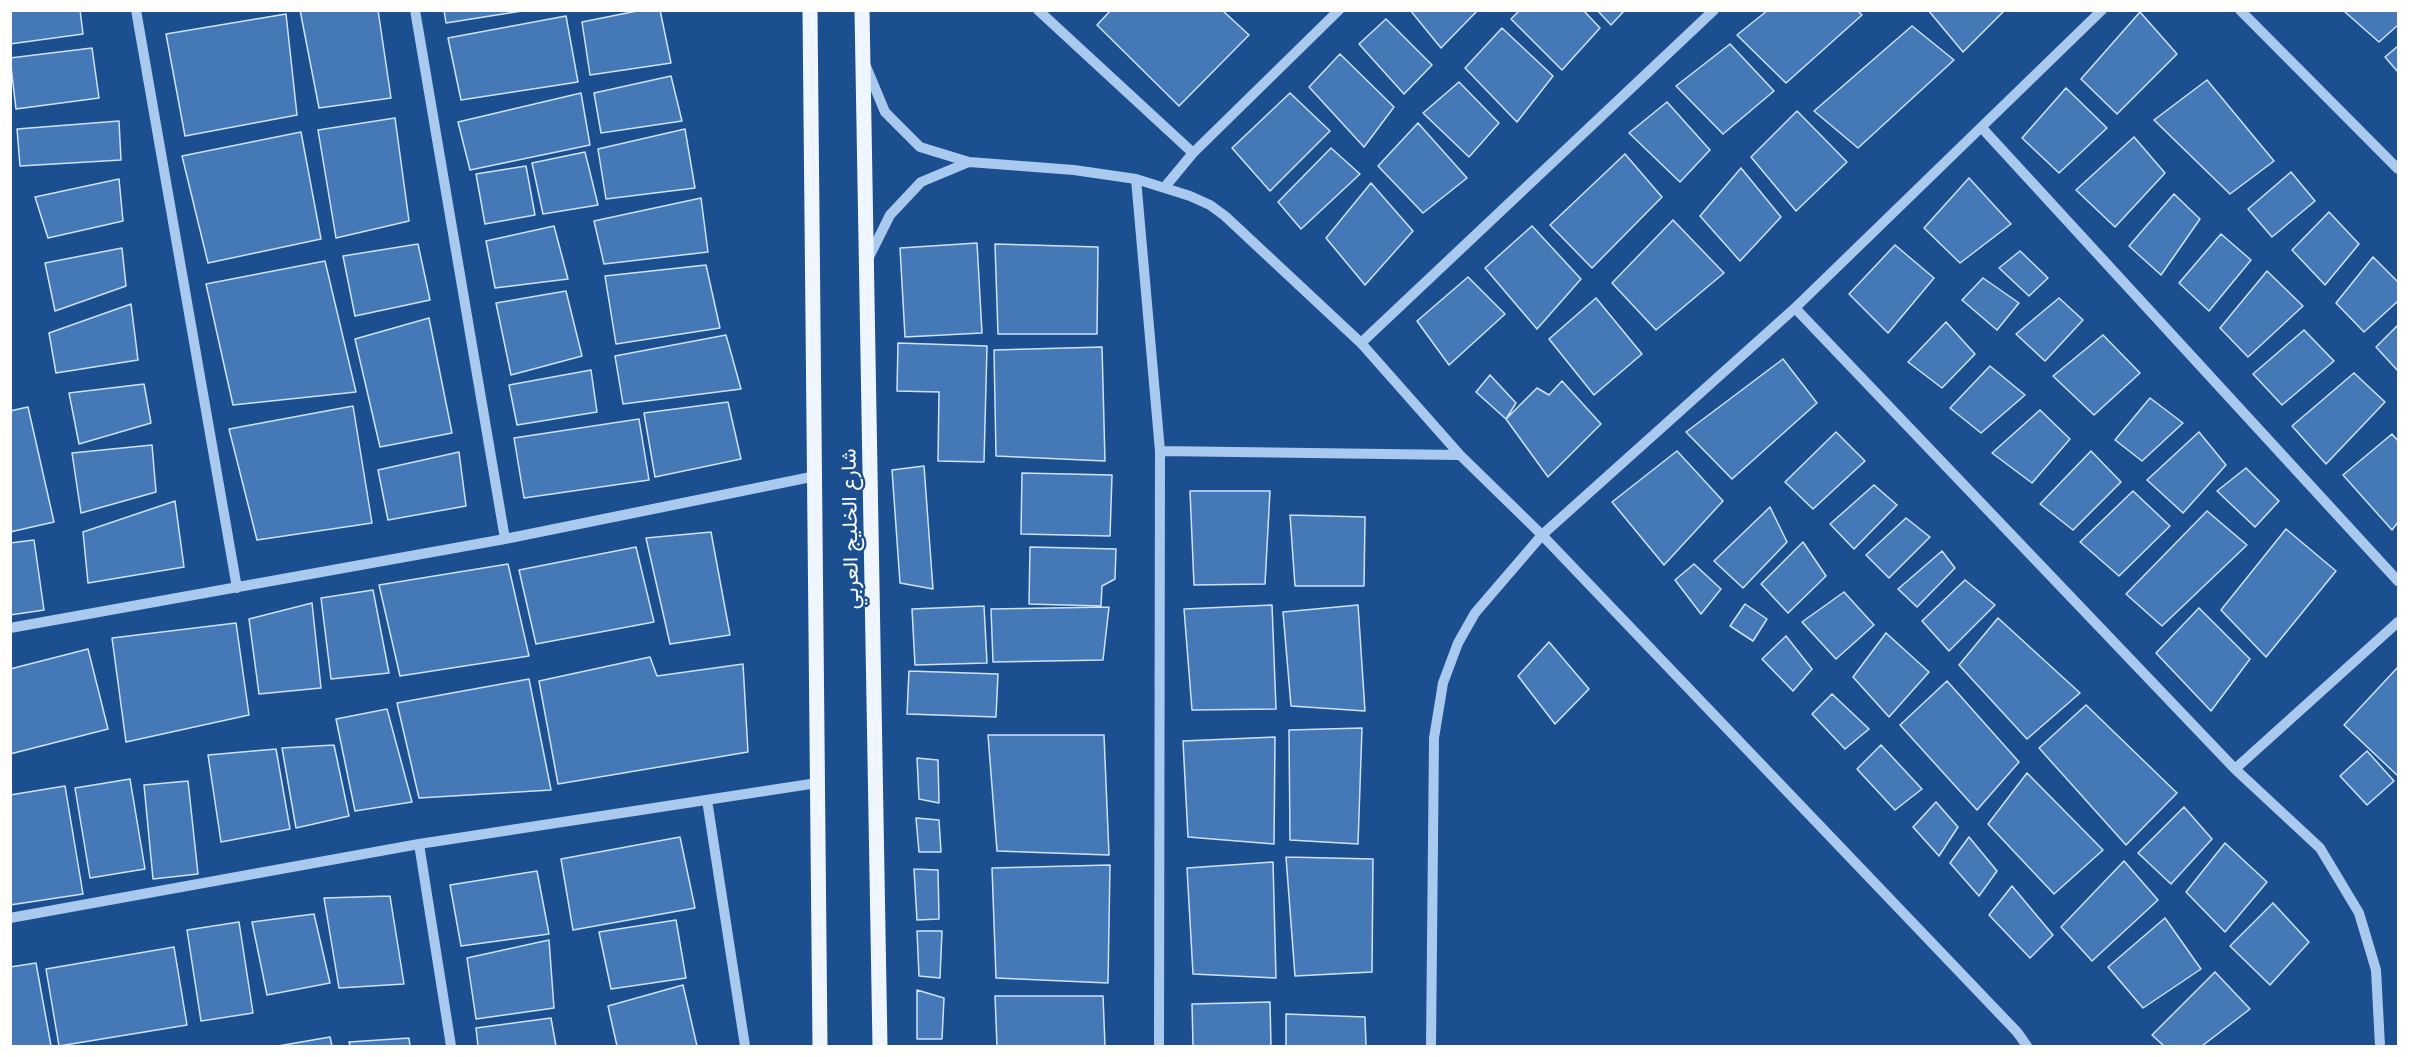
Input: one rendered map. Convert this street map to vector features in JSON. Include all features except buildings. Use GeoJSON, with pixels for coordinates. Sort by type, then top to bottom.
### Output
{"type":"FeatureCollection","features":[{"type":"Feature","properties":{"kind":"main road","name":"شارع الخليج العربي"},"geometry":{"type":"LineString","coordinates":[[810,10],[820,1047]]}},
{"type":"Feature","properties":{"kind":"main road","name":"شارع الخليج العربي"},"geometry":{"type":"LineString","coordinates":[[862,10],[880,1047]]}},
{"type":"Feature","properties":{"kind":"street"},"geometry":{"type":"LineString","coordinates":[[136,10],[237,588]]}},
{"type":"Feature","properties":{"kind":"street"},"geometry":{"type":"LineString","coordinates":[[415,10],[505,540]]}},
{"type":"Feature","properties":{"kind":"street"},"geometry":{"type":"LineString","coordinates":[[1038,10],[1193,153]]}},
{"type":"Feature","properties":{"kind":"street"},"geometry":{"type":"LineString","coordinates":[[1164,188],[1193,153],[1339,10]]}},
{"type":"Feature","properties":{"kind":"street"},"geometry":{"type":"LineString","coordinates":[[1361,343],[1714,10]]}},
{"type":"Feature","properties":{"kind":"street"},"geometry":{"type":"LineString","coordinates":[[1431,1047],[1434,738],[1443,683],[1458,644],[1475,613],[1542,535],[1795,308],[2102,10]]}},
{"type":"Feature","properties":{"kind":"street"},"geometry":{"type":"LineString","coordinates":[[2240,10],[2398,169]]}},
{"type":"Feature","properties":{"kind":"street"},"geometry":{"type":"LineString","coordinates":[[863,58],[885,112],[920,147],[969,162],[1051,168],[1136,179],[1190,196],[1210,205],[1225,216],[1361,343],[1460,455],[1542,535],[2009,1023],[2027,1047]]}},
{"type":"Feature","properties":{"kind":"street"},"geometry":{"type":"LineString","coordinates":[[1982,128],[2398,581]]}},
{"type":"Feature","properties":{"kind":"street"},"geometry":{"type":"LineString","coordinates":[[868,259],[890,215],[921,182],[969,162]]}},
{"type":"Feature","properties":{"kind":"street"},"geometry":{"type":"LineString","coordinates":[[1136,179],[1160,451],[1159,1047]]}},
{"type":"Feature","properties":{"kind":"street"},"geometry":{"type":"LineString","coordinates":[[1795,308],[2235,769],[2320,848],[2359,913],[2376,970],[2380,1047]]}},
{"type":"Feature","properties":{"kind":"street"},"geometry":{"type":"LineString","coordinates":[[1160,451],[1460,455]]}},
{"type":"Feature","properties":{"kind":"street"},"geometry":{"type":"LineString","coordinates":[[10,628],[505,540],[816,476]]}},
{"type":"Feature","properties":{"kind":"street"},"geometry":{"type":"LineString","coordinates":[[2235,769],[2398,622]]}},
{"type":"Feature","properties":{"kind":"street"},"geometry":{"type":"LineString","coordinates":[[10,918],[419,844],[817,783]]}},
{"type":"Feature","properties":{"kind":"street"},"geometry":{"type":"LineString","coordinates":[[707,800],[745,1047]]}},
{"type":"Feature","properties":{"kind":"street"},"geometry":{"type":"LineString","coordinates":[[419,844],[451,1047]]}}]}
